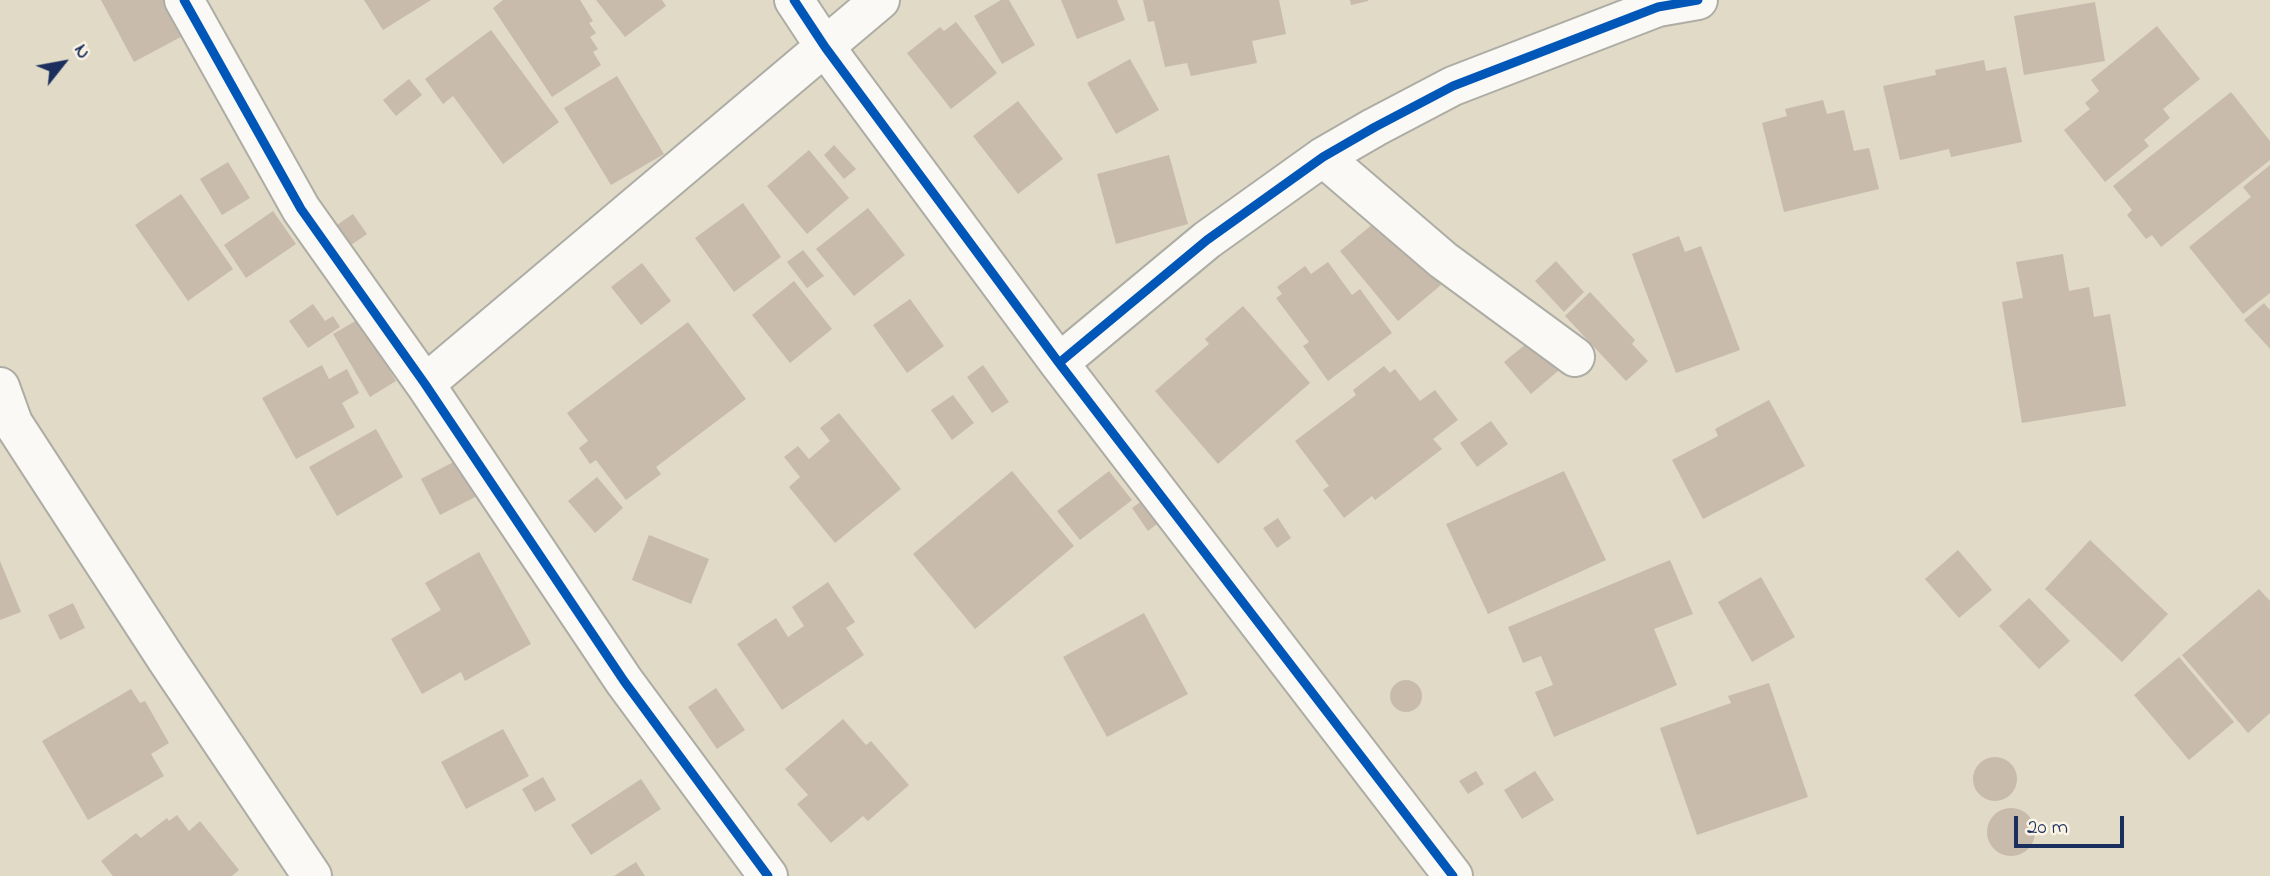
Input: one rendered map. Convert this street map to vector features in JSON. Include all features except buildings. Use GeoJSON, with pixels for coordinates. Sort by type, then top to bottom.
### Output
{"type":"FeatureCollection","features":[{"type":"Feature","properties":{"kind":"street"},"geometry":{"type":"LineString","coordinates":[[184,0],[301,209],[425,384],[624,681],[768,876]]}},
{"type":"Feature","properties":{"kind":"street"},"geometry":{"type":"LineString","coordinates":[[794,0],[825,47],[1059,363],[1453,876]]}},
{"type":"Feature","properties":{"kind":"street"},"geometry":{"type":"LineString","coordinates":[[425,384],[880,0]]}},
{"type":"Feature","properties":{"kind":"street"},"geometry":{"type":"LineString","coordinates":[[1059,363],[1207,240],[1323,157],[1453,86],[1657,3],[1698,0]]}},
{"type":"Feature","properties":{"kind":"street"},"geometry":{"type":"LineString","coordinates":[[1323,157],[1443,260],[1575,356]]}},
{"type":"Feature","properties":{"kind":"street"},"geometry":{"type":"LineString","coordinates":[[0,387],[13,423],[312,876]]}},
{"type":"Feature","properties":{"kind":"cycle path"},"geometry":{"type":"LineString","coordinates":[[184,0],[301,209],[425,384],[624,681],[768,876]]}},
{"type":"Feature","properties":{"kind":"cycle path"},"geometry":{"type":"LineString","coordinates":[[794,0],[825,47],[1059,363],[1453,876]]}},
{"type":"Feature","properties":{"kind":"cycle path"},"geometry":{"type":"LineString","coordinates":[[1059,363],[1207,240],[1323,157],[1375,127],[1453,86],[1658,7],[1698,0]]}}]}
